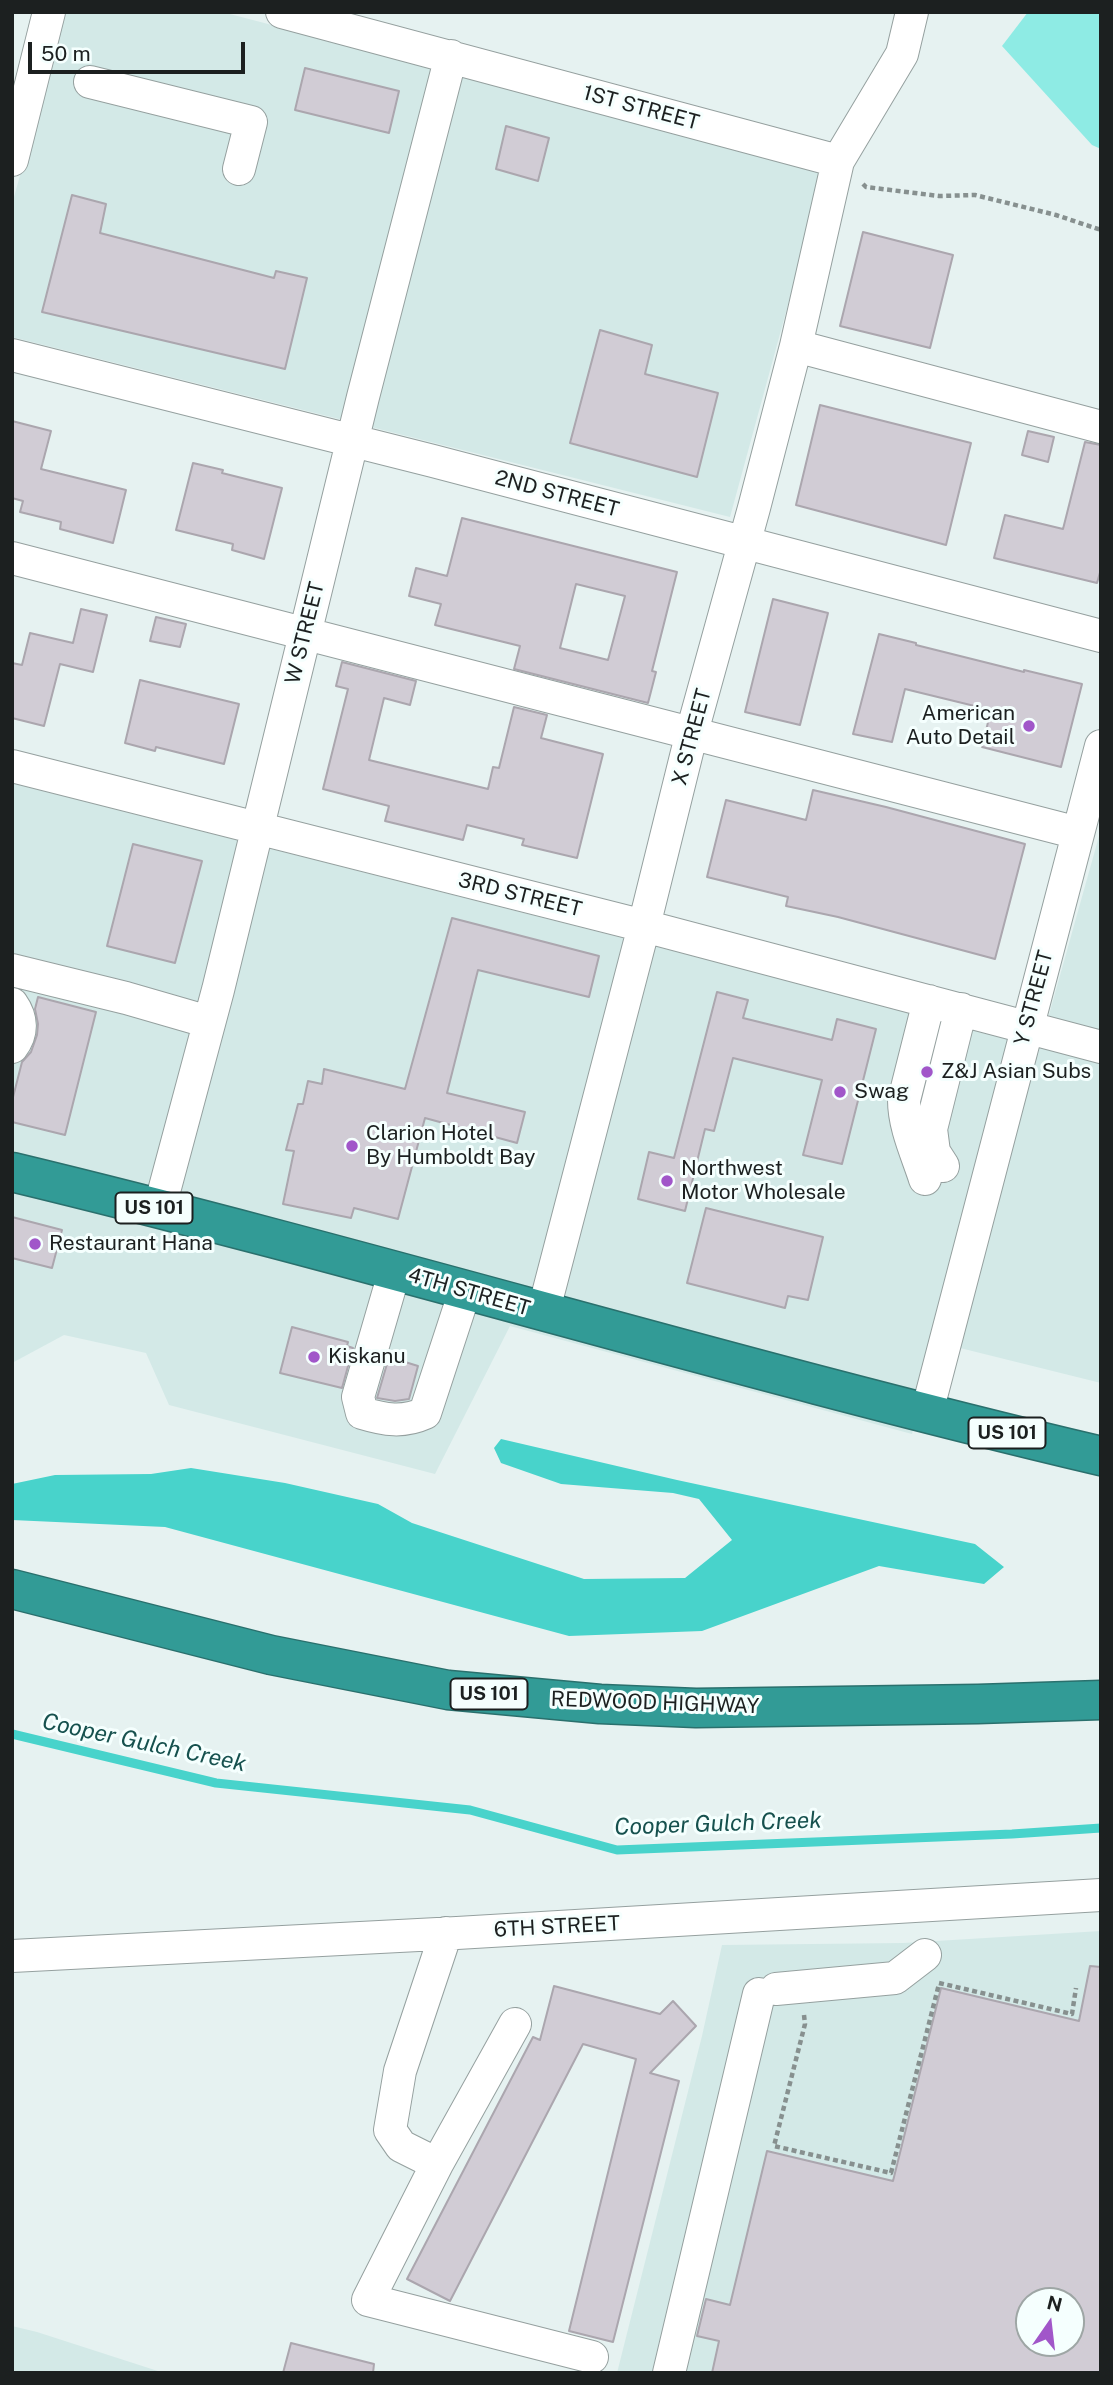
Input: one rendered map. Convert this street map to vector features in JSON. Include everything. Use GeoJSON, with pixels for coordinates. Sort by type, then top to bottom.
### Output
{"type":"FeatureCollection","features":[{"type":"Feature","properties":{"kind":"highway","name":"4TH STREET"},"geometry":{"type":"LineString","coordinates":[[12,1172],[395,1270],[543,1313],[927,1412]]}},
{"type":"Feature","properties":{"kind":"highway","name":"US 101"},"geometry":{"type":"LineString","coordinates":[[927,1412],[1096,1452]]}},
{"type":"Feature","properties":{"kind":"highway","name":"REDWOOD HIGHWAY"},"geometry":{"type":"LineString","coordinates":[[12,1589],[271,1655],[448,1690],[600,1704],[696,1708],[1101,1701]]}},
{"type":"Feature","properties":{"kind":"street"},"geometry":{"type":"LineString","coordinates":[[13,155],[49,12]]}},
{"type":"Feature","properties":{"kind":"street","name":"1ST STREET"},"geometry":{"type":"LineString","coordinates":[[282,12],[838,161]]}},
{"type":"Feature","properties":{"kind":"street"},"geometry":{"type":"LineString","coordinates":[[838,161],[902,54],[912,12]]}},
{"type":"Feature","properties":{"kind":"street","name":"W STREET"},"geometry":{"type":"LineString","coordinates":[[159,1210],[209,1022],[451,56]]}},
{"type":"Feature","properties":{"kind":"street"},"geometry":{"type":"LineString","coordinates":[[90,82],[251,122],[239,169]]}},
{"type":"Feature","properties":{"kind":"street","name":"X STREET"},"geometry":{"type":"LineString","coordinates":[[543,1313],[692,732],[796,346],[838,161]]}},
{"type":"Feature","properties":{"kind":"street"},"geometry":{"type":"LineString","coordinates":[[796,346],[1101,427]]}},
{"type":"Feature","properties":{"kind":"street","name":"2ND STREET"},"geometry":{"type":"LineString","coordinates":[[12,355],[1101,636]]}},
{"type":"Feature","properties":{"kind":"street"},"geometry":{"type":"LineString","coordinates":[[12,558],[1078,833]]}},
{"type":"Feature","properties":{"kind":"street","name":"Y STREET"},"geometry":{"type":"LineString","coordinates":[[927,1412],[1101,746]]}},
{"type":"Feature","properties":{"kind":"street","name":"3RD STREET"},"geometry":{"type":"LineString","coordinates":[[12,766],[644,926],[1101,1047]]}},
{"type":"Feature","properties":{"kind":"street"},"geometry":{"type":"LineString","coordinates":[[12,970],[209,1022]]}},
{"type":"Feature","properties":{"kind":"street"},"geometry":{"type":"LineString","coordinates":[[929,1001],[904,1100],[904,1111],[912,1140],[934,1172],[931,1129],[961,1009]]}},
{"type":"Feature","properties":{"kind":"street"},"geometry":{"type":"LineString","coordinates":[[12,1004],[17,1011],[20,1031],[12,1047]]}},
{"type":"Feature","properties":{"kind":"street"},"geometry":{"type":"LineString","coordinates":[[395,1270],[358,1397],[362,1413],[400,1420],[425,1413],[465,1291]]}},
{"type":"Feature","properties":{"kind":"street","name":"6TH STREET"},"geometry":{"type":"LineString","coordinates":[[12,1955],[1101,1895]]}},
{"type":"Feature","properties":{"kind":"street"},"geometry":{"type":"LineString","coordinates":[[437,2164],[401,2146],[390,2130],[400,2071],[446,1933]]}},
{"type":"Feature","properties":{"kind":"street"},"geometry":{"type":"LineString","coordinates":[[669,2373],[779,1989],[895,1978],[913,1964]]}},
{"type":"Feature","properties":{"kind":"street"},"geometry":{"type":"LineString","coordinates":[[515,2024],[437,2164],[368,2300],[592,2357]]}},
{"type":"Feature","properties":{"kind":"path"},"geometry":{"type":"LineString","coordinates":[[838,161],[866,187],[939,196],[975,195],[1056,215],[1101,230]]}},
{"type":"Feature","properties":{"kind":"path"},"geometry":{"type":"LineString","coordinates":[[913,1964],[939,1983],[1072,2014],[1076,1988]]}},
{"type":"Feature","properties":{"kind":"path"},"geometry":{"type":"LineString","coordinates":[[779,1989],[804,2024],[774,2146],[891,2173],[939,1983]]}},
{"type":"Feature","properties":{"kind":"shaded area"},"geometry":{"type":"Polygon","coordinates":[[[66,12],[222,12],[825,169],[730,517],[12,337],[12,204],[66,12]]]}},
{"type":"Feature","properties":{"kind":"shaded area"},"geometry":{"type":"Polygon","coordinates":[[[1028,12],[1101,12],[1101,149],[1092,145],[1002,46],[1028,12]]]}},
{"type":"Feature","properties":{"kind":"shaded area"},"geometry":{"type":"Polygon","coordinates":[[[12,783],[1012,1037],[912,1434],[510,1326],[435,1474],[169,1405],[146,1353],[64,1335],[12,1363],[12,783]]]}},
{"type":"Feature","properties":{"kind":"shaded area"},"geometry":{"type":"Polygon","coordinates":[[[1101,829],[1101,1383],[952,1346],[1026,1060],[1038,1054],[1101,829]]]}},
{"type":"Feature","properties":{"kind":"shaded area"},"geometry":{"type":"Polygon","coordinates":[[[501,1439],[975,1544],[1004,1567],[984,1584],[879,1566],[702,1631],[569,1636],[165,1527],[12,1520],[12,1484],[55,1475],[151,1474],[191,1468],[285,1483],[378,1504],[412,1523],[584,1579],[685,1578],[732,1540],[699,1499],[673,1493],[561,1484],[501,1463],[494,1448],[501,1439]]]}},
{"type":"Feature","properties":{"kind":"shaded area"},"geometry":{"type":"Polygon","coordinates":[[[1101,1931],[1101,2373],[617,2373],[702,2036],[722,1945],[903,1943],[1101,1931]]]}},
{"type":"Feature","properties":{"kind":"shaded area"},"geometry":{"type":"Polygon","coordinates":[[[12,2326],[37,2332],[164,2373],[12,2373],[12,2326]]]}},
{"type":"Feature","properties":{"kind":"building"},"geometry":{"type":"Polygon","coordinates":[[[305,68],[399,91],[389,133],[295,110],[305,68]]]}},
{"type":"Feature","properties":{"kind":"building"},"geometry":{"type":"Polygon","coordinates":[[[506,126],[549,138],[538,181],[496,169],[506,126]]]}},
{"type":"Feature","properties":{"kind":"building"},"geometry":{"type":"Polygon","coordinates":[[[72,195],[106,204],[100,233],[274,278],[276,271],[307,278],[285,369],[42,312],[72,195]]]}},
{"type":"Feature","properties":{"kind":"building"},"geometry":{"type":"Polygon","coordinates":[[[863,232],[953,255],[930,348],[840,326],[863,232]]]}},
{"type":"Feature","properties":{"kind":"building"},"geometry":{"type":"Polygon","coordinates":[[[600,330],[652,345],[645,374],[718,393],[697,477],[570,443],[600,330]]]}},
{"type":"Feature","properties":{"kind":"building"},"geometry":{"type":"Polygon","coordinates":[[[820,405],[971,443],[946,545],[796,505],[820,405]]]}},
{"type":"Feature","properties":{"kind":"building"},"geometry":{"type":"Polygon","coordinates":[[[12,421],[51,431],[41,469],[126,490],[113,543],[60,529],[61,522],[20,512],[23,501],[12,498],[12,421]]]}},
{"type":"Feature","properties":{"kind":"building"},"geometry":{"type":"Polygon","coordinates":[[[1028,431],[1054,437],[1048,462],[1022,455],[1028,431]]]}},
{"type":"Feature","properties":{"kind":"building"},"geometry":{"type":"Polygon","coordinates":[[[1085,442],[1101,445],[1101,569],[1097,583],[994,558],[1005,515],[1063,529],[1085,442]]]}},
{"type":"Feature","properties":{"kind":"building"},"geometry":{"type":"Polygon","coordinates":[[[193,463],[282,488],[264,559],[232,550],[233,544],[176,530],[193,463]]]}},
{"type":"Feature","properties":{"kind":"building"},"geometry":{"type":"Polygon","coordinates":[[[462,518],[677,572],[652,671],[656,672],[648,703],[514,669],[520,646],[435,625],[441,604],[409,596],[416,568],[447,576],[462,518]],[[576,584],[560,648],[608,660],[625,596],[576,584]]]}},
{"type":"Feature","properties":{"kind":"building"},"geometry":{"type":"Polygon","coordinates":[[[773,599],[828,613],[800,725],[745,712],[773,599]]]}},
{"type":"Feature","properties":{"kind":"building"},"geometry":{"type":"Polygon","coordinates":[[[81,609],[107,615],[93,672],[60,664],[44,726],[12,718],[12,663],[22,665],[30,633],[73,643],[81,609]]]}},
{"type":"Feature","properties":{"kind":"building"},"geometry":{"type":"Polygon","coordinates":[[[156,617],[186,624],[180,647],[150,641],[156,617]]]}},
{"type":"Feature","properties":{"kind":"building"},"geometry":{"type":"Polygon","coordinates":[[[879,634],[1024,672],[1082,684],[1061,767],[982,747],[991,710],[905,689],[892,742],[853,734],[879,634]]]}},
{"type":"Feature","properties":{"kind":"building"},"geometry":{"type":"Polygon","coordinates":[[[342,662],[416,681],[410,705],[384,698],[369,760],[488,789],[493,767],[499,768],[514,707],[547,715],[541,738],[603,754],[577,858],[522,845],[524,839],[467,825],[463,840],[385,821],[389,806],[323,789],[348,689],[336,686],[342,662]]]}},
{"type":"Feature","properties":{"kind":"building"},"geometry":{"type":"Polygon","coordinates":[[[140,680],[239,704],[224,764],[156,747],[155,751],[125,743],[140,680]]]}},
{"type":"Feature","properties":{"kind":"building"},"geometry":{"type":"Polygon","coordinates":[[[813,790],[1025,844],[995,959],[838,917],[786,906],[788,897],[707,877],[726,800],[806,820],[813,790]]]}},
{"type":"Feature","properties":{"kind":"building"},"geometry":{"type":"Polygon","coordinates":[[[133,844],[202,861],[175,963],[107,946],[133,844]]]}},
{"type":"Feature","properties":{"kind":"building"},"geometry":{"type":"Polygon","coordinates":[[[452,918],[599,956],[589,997],[478,970],[447,1093],[525,1112],[517,1143],[425,1118],[398,1219],[354,1208],[351,1218],[283,1204],[294,1151],[286,1150],[298,1104],[303,1104],[308,1081],[322,1084],[324,1069],[405,1089],[452,918]]]}},
{"type":"Feature","properties":{"kind":"building"},"geometry":{"type":"Polygon","coordinates":[[[717,992],[748,1000],[743,1018],[832,1040],[837,1019],[876,1029],[842,1164],[803,1155],[822,1080],[733,1058],[714,1131],[705,1129],[685,1211],[638,1199],[649,1152],[674,1158],[717,992]]]}},
{"type":"Feature","properties":{"kind":"building"},"geometry":{"type":"Polygon","coordinates":[[[38,997],[96,1012],[65,1135],[12,1122],[12,1101],[22,1062],[31,1052],[37,1035],[35,1009],[38,997]]]}},
{"type":"Feature","properties":{"kind":"building"},"geometry":{"type":"Polygon","coordinates":[[[706,1208],[823,1237],[808,1300],[788,1296],[785,1308],[687,1283],[706,1208]]]}},
{"type":"Feature","properties":{"kind":"building","name":"Restaurant Hana"},"geometry":{"type":"Polygon","coordinates":[[[12,1217],[62,1230],[52,1268],[12,1258],[12,1217]]]}},
{"type":"Feature","properties":{"kind":"building","name":"Kiskanu"},"geometry":{"type":"Polygon","coordinates":[[[292,1327],[348,1342],[347,1346],[353,1348],[342,1388],[280,1373],[292,1327]]]}},
{"type":"Feature","properties":{"kind":"building"},"geometry":{"type":"Polygon","coordinates":[[[389,1357],[418,1366],[409,1399],[395,1401],[377,1398],[389,1357]]]}},
{"type":"Feature","properties":{"kind":"building"},"geometry":{"type":"Polygon","coordinates":[[[1090,1966],[1101,1967],[1101,2373],[712,2373],[719,2341],[697,2336],[706,2299],[730,2305],[767,2151],[893,2181],[941,1988],[1079,2021],[1090,1966]]]}},
{"type":"Feature","properties":{"kind":"building"},"geometry":{"type":"Polygon","coordinates":[[[554,1986],[660,2014],[673,2001],[696,2026],[650,2073],[679,2081],[613,2342],[569,2331],[636,2059],[583,2044],[450,2301],[407,2279],[533,2037],[540,2040],[554,1986]]]}},
{"type":"Feature","properties":{"kind":"building"},"geometry":{"type":"Polygon","coordinates":[[[291,2343],[374,2364],[373,2373],[283,2373],[291,2343]]]}},
{"type":"Feature","properties":{"kind":"waterway","name":"Cooper Gulch Creek"},"geometry":{"type":"LineString","coordinates":[[12,1734],[216,1783],[470,1810],[617,1850],[1101,1828]]}},
{"type":"Feature","properties":{"kind":"place","name":"American Auto Detail"},"geometry":{"type":"Point","coordinates":[1029,726]}},
{"type":"Feature","properties":{"kind":"place","name":"Z&J Asian Subs"},"geometry":{"type":"Point","coordinates":[927,1072]}},
{"type":"Feature","properties":{"kind":"place","name":"Swag"},"geometry":{"type":"Point","coordinates":[840,1092]}},
{"type":"Feature","properties":{"kind":"place","name":"Clarion Hotel By Humboldt Bay"},"geometry":{"type":"Point","coordinates":[352,1146]}},
{"type":"Feature","properties":{"kind":"place","name":"Northwest Motor Wholesale"},"geometry":{"type":"Point","coordinates":[667,1181]}},
{"type":"Feature","properties":{"kind":"place","name":"Restaurant Hana"},"geometry":{"type":"Point","coordinates":[35,1244]}},
{"type":"Feature","properties":{"kind":"place","name":"Kiskanu"},"geometry":{"type":"Point","coordinates":[314,1357]}}]}
